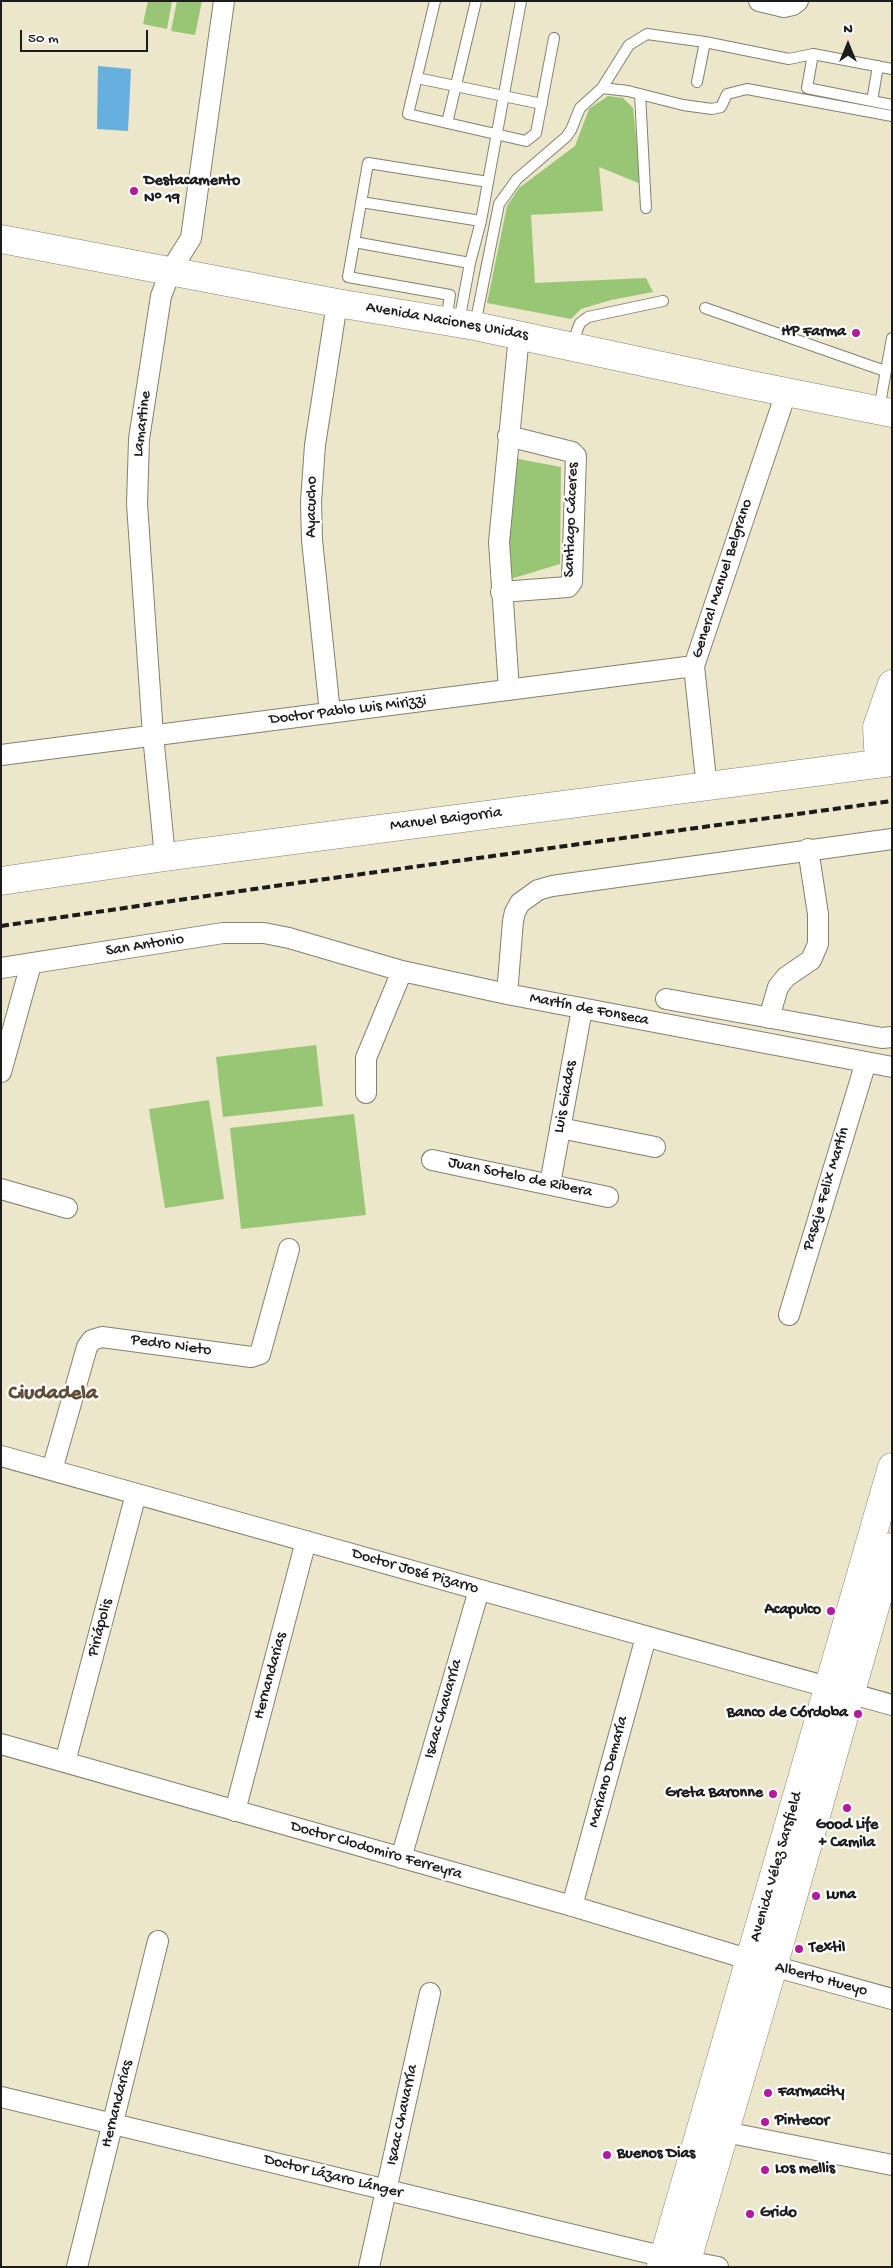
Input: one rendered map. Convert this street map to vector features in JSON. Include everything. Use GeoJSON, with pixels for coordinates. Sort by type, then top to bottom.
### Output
{"type":"FeatureCollection","features":[{"type":"Feature","properties":{"kind":"main road","name":"Avenida Naciones Unidas"},"geometry":{"type":"LineString","coordinates":[[1,239],[337,303],[460,323],[885,412]]}},
{"type":"Feature","properties":{"kind":"main road"},"geometry":{"type":"LineString","coordinates":[[885,755],[877,727],[892,684]]}},
{"type":"Feature","properties":{"kind":"main road","name":"Manuel Baigorria"},"geometry":{"type":"LineString","coordinates":[[1,881],[164,849],[706,770],[885,755]]}},
{"type":"Feature","properties":{"kind":"main road","name":"Manuel Baigorria"},"geometry":{"type":"LineString","coordinates":[[1,862],[164,849],[885,755]]}},
{"type":"Feature","properties":{"kind":"main road","name":"Avenida Vélez Sarsfield"},"geometry":{"type":"LineString","coordinates":[[674,2263],[762,1964],[839,1691],[892,1468]]}},
{"type":"Feature","properties":{"kind":"main road","name":"Avenida Vélez Sarsfield"},"geometry":{"type":"LineString","coordinates":[[839,1691],[892,1547]]}},
{"type":"Feature","properties":{"kind":"main road","name":"Avenida Vélez Sarsfield"},"geometry":{"type":"LineString","coordinates":[[674,2263],[725,2132],[762,1964]]}},
{"type":"Feature","properties":{"kind":"street","name":"Lamartine"},"geometry":{"type":"LineString","coordinates":[[164,849],[153,735],[137,504],[139,439],[161,296],[171,270],[191,238],[224,1]]}},
{"type":"Feature","properties":{"kind":"street"},"geometry":{"type":"LineString","coordinates":[[759,1],[784,7],[793,6],[798,1]]}},
{"type":"Feature","properties":{"kind":"street","name":"Ayacucho"},"geometry":{"type":"LineString","coordinates":[[330,713],[312,540],[311,502],[315,445],[337,303]]}},
{"type":"Feature","properties":{"kind":"street"},"geometry":{"type":"LineString","coordinates":[[509,690],[499,560],[500,520],[519,335]]}},
{"type":"Feature","properties":{"kind":"street","name":"General Manuel Belgrano"},"geometry":{"type":"LineString","coordinates":[[706,770],[694,666],[786,392]]}},
{"type":"Feature","properties":{"kind":"street","name":"Santiago Cáceres"},"geometry":{"type":"LineString","coordinates":[[502,592],[568,587],[572,582],[576,456],[572,452],[508,436]]}},
{"type":"Feature","properties":{"kind":"street","name":"Doctor Pablo Luis Mirizzi"},"geometry":{"type":"LineString","coordinates":[[1,755],[694,666]]}},
{"type":"Feature","properties":{"kind":"street"},"geometry":{"type":"LineString","coordinates":[[507,994],[513,921],[520,903],[538,890],[552,886],[808,849],[892,839]]}},
{"type":"Feature","properties":{"kind":"street"},"geometry":{"type":"LineString","coordinates":[[769,1018],[778,987],[786,977],[812,960],[818,944],[818,914],[808,849]]}},
{"type":"Feature","properties":{"kind":"street","name":"San Antonio"},"geometry":{"type":"LineString","coordinates":[[1,968],[223,933],[264,933],[289,938]]}},
{"type":"Feature","properties":{"kind":"street","name":"Martín de Fonseca"},"geometry":{"type":"LineString","coordinates":[[289,938],[402,971],[507,994],[892,1067]]}},
{"type":"Feature","properties":{"kind":"street"},"geometry":{"type":"LineString","coordinates":[[1,1072],[31,964]]}},
{"type":"Feature","properties":{"kind":"street"},"geometry":{"type":"LineString","coordinates":[[366,1093],[366,1058],[402,971]]}},
{"type":"Feature","properties":{"kind":"street"},"geometry":{"type":"LineString","coordinates":[[666,999],[882,1038],[892,1037]]}},
{"type":"Feature","properties":{"kind":"street","name":"Luis Giadas"},"geometry":{"type":"LineString","coordinates":[[550,1184],[582,1009]]}},
{"type":"Feature","properties":{"kind":"street","name":"Pasaje Felix Martín"},"geometry":{"type":"LineString","coordinates":[[789,1315],[866,1062]]}},
{"type":"Feature","properties":{"kind":"street"},"geometry":{"type":"LineString","coordinates":[[560,1128],[655,1147]]}},
{"type":"Feature","properties":{"kind":"street","name":"Juan Sotelo de Ribera"},"geometry":{"type":"LineString","coordinates":[[432,1160],[608,1196]]}},
{"type":"Feature","properties":{"kind":"street"},"geometry":{"type":"LineString","coordinates":[[1,1188],[67,1208]]}},
{"type":"Feature","properties":{"kind":"street","name":"Pedro Nieto"},"geometry":{"type":"LineString","coordinates":[[52,1470],[87,1347],[92,1340],[102,1336],[251,1357],[260,1354],[289,1249]]}},
{"type":"Feature","properties":{"kind":"street","name":"Doctor José Pizarro"},"geometry":{"type":"LineString","coordinates":[[1,1456],[892,1705]]}},
{"type":"Feature","properties":{"kind":"street","name":"Piriápolis"},"geometry":{"type":"LineString","coordinates":[[65,1762],[136,1494]]}},
{"type":"Feature","properties":{"kind":"street","name":"Hernandarias"},"geometry":{"type":"LineString","coordinates":[[236,1810],[306,1542]]}},
{"type":"Feature","properties":{"kind":"street","name":"Isaac Chavarría"},"geometry":{"type":"LineString","coordinates":[[401,1858],[479,1590]]}},
{"type":"Feature","properties":{"kind":"street","name":"Mariano Demaría"},"geometry":{"type":"LineString","coordinates":[[572,1906],[646,1637]]}},
{"type":"Feature","properties":{"kind":"street","name":"Doctor Clodomiro Ferreyra"},"geometry":{"type":"LineString","coordinates":[[1,1744],[572,1906],[762,1964]]}},
{"type":"Feature","properties":{"kind":"street","name":"Hernandarias"},"geometry":{"type":"LineString","coordinates":[[77,2267],[158,1941]]}},
{"type":"Feature","properties":{"kind":"street","name":"Alberto Hueyo"},"geometry":{"type":"LineString","coordinates":[[762,1964],[892,1999]]}},
{"type":"Feature","properties":{"kind":"street","name":"Isaac Chavarría"},"geometry":{"type":"LineString","coordinates":[[369,2267],[430,1993]]}},
{"type":"Feature","properties":{"kind":"street","name":"Doctor Lázaro Lánger"},"geometry":{"type":"LineString","coordinates":[[1,2097],[113,2122],[674,2263],[718,2267]]}},
{"type":"Feature","properties":{"kind":"street"},"geometry":{"type":"LineString","coordinates":[[725,2132],[892,2165]]}},
{"type":"Feature","properties":{"kind":"lane"},"geometry":{"type":"LineString","coordinates":[[435,1],[408,114],[526,141],[536,133],[554,38]]}},
{"type":"Feature","properties":{"kind":"lane"},"geometry":{"type":"LineString","coordinates":[[447,124],[476,1]]}},
{"type":"Feature","properties":{"kind":"lane"},"geometry":{"type":"LineString","coordinates":[[460,323],[470,263],[481,221],[521,1]]}},
{"type":"Feature","properties":{"kind":"lane"},"geometry":{"type":"LineString","coordinates":[[460,323],[498,204],[517,179],[566,137],[580,108],[602,88],[629,45],[647,34],[705,42],[789,59],[813,54],[892,69]]}},
{"type":"Feature","properties":{"kind":"lane"},"geometry":{"type":"LineString","coordinates":[[697,82],[705,42]]}},
{"type":"Feature","properties":{"kind":"lane"},"geometry":{"type":"LineString","coordinates":[[813,54],[807,88],[892,105]]}},
{"type":"Feature","properties":{"kind":"lane"},"geometry":{"type":"LineString","coordinates":[[872,101],[878,66]]}},
{"type":"Feature","properties":{"kind":"lane"},"geometry":{"type":"LineString","coordinates":[[417,78],[542,104]]}},
{"type":"Feature","properties":{"kind":"lane"},"geometry":{"type":"LineString","coordinates":[[602,88],[640,94],[683,105],[712,109],[721,107],[727,94],[747,89],[892,116]]}},
{"type":"Feature","properties":{"kind":"lane"},"geometry":{"type":"LineString","coordinates":[[640,94],[646,208]]}},
{"type":"Feature","properties":{"kind":"lane"},"geometry":{"type":"LineString","coordinates":[[460,323],[450,295],[348,277],[368,163],[488,182]]}},
{"type":"Feature","properties":{"kind":"lane"},"geometry":{"type":"LineString","coordinates":[[361,202],[481,221]]}},
{"type":"Feature","properties":{"kind":"lane"},"geometry":{"type":"LineString","coordinates":[[354,242],[470,263]]}},
{"type":"Feature","properties":{"kind":"lane"},"geometry":{"type":"LineString","coordinates":[[571,346],[580,323],[588,317],[663,301]]}},
{"type":"Feature","properties":{"kind":"lane"},"geometry":{"type":"LineString","coordinates":[[704,308],[885,371]]}},
{"type":"Feature","properties":{"kind":"lane"},"geometry":{"type":"LineString","coordinates":[[885,412],[885,371],[892,338]]}},
{"type":"Feature","properties":{"kind":"green space"},"geometry":{"type":"Polygon","coordinates":[[[148,1],[172,1],[167,29],[143,24],[148,1]]]}},
{"type":"Feature","properties":{"kind":"green space"},"geometry":{"type":"Polygon","coordinates":[[[177,1],[202,1],[195,35],[171,31],[177,1]]]}},
{"type":"Feature","properties":{"kind":"green space"},"geometry":{"type":"Polygon","coordinates":[[[608,96],[623,98],[633,108],[641,184],[599,167],[603,211],[531,215],[535,283],[646,278],[653,292],[611,300],[581,309],[571,319],[487,303],[507,206],[519,188],[575,146],[589,109],[608,96]]]}},
{"type":"Feature","properties":{"kind":"green space"},"geometry":{"type":"Polygon","coordinates":[[[513,458],[561,467],[560,564],[507,580],[513,458]]]}},
{"type":"Feature","properties":{"kind":"green space"},"geometry":{"type":"Polygon","coordinates":[[[316,1045],[323,1106],[223,1117],[216,1057],[316,1045]]]}},
{"type":"Feature","properties":{"kind":"green space"},"geometry":{"type":"Polygon","coordinates":[[[209,1100],[224,1199],[165,1208],[149,1109],[209,1100]]]}},
{"type":"Feature","properties":{"kind":"green space"},"geometry":{"type":"Polygon","coordinates":[[[354,1114],[366,1215],[241,1229],[230,1128],[354,1114]]]}},
{"type":"Feature","properties":{"kind":"water"},"geometry":{"type":"Polygon","coordinates":[[[98,66],[131,69],[128,131],[97,129],[98,66]]]}},
{"type":"Feature","properties":{"kind":"railway"},"geometry":{"type":"LineString","coordinates":[[1,926],[275,886],[892,801]]}},
{"type":"Feature","properties":{"kind":"place","name":"Destacamento N° 19"},"geometry":{"type":"Point","coordinates":[134,191]}},
{"type":"Feature","properties":{"kind":"place","name":"HP Farma"},"geometry":{"type":"Point","coordinates":[856,333]}},
{"type":"Feature","properties":{"kind":"place","name":"Acapulco"},"geometry":{"type":"Point","coordinates":[831,1611]}},
{"type":"Feature","properties":{"kind":"place","name":"Banco de Córdoba"},"geometry":{"type":"Point","coordinates":[858,1714]}},
{"type":"Feature","properties":{"kind":"place","name":"Greta Baronne"},"geometry":{"type":"Point","coordinates":[773,1794]}},
{"type":"Feature","properties":{"kind":"place","name":"Good Life + Camila"},"geometry":{"type":"Point","coordinates":[847,1808]}},
{"type":"Feature","properties":{"kind":"place","name":"Luna"},"geometry":{"type":"Point","coordinates":[816,1896]}},
{"type":"Feature","properties":{"kind":"place","name":"Textil"},"geometry":{"type":"Point","coordinates":[799,1949]}},
{"type":"Feature","properties":{"kind":"place","name":"Farmacity"},"geometry":{"type":"Point","coordinates":[768,2093]}},
{"type":"Feature","properties":{"kind":"place","name":"Pintecor"},"geometry":{"type":"Point","coordinates":[765,2122]}},
{"type":"Feature","properties":{"kind":"place","name":"Buenos Dias"},"geometry":{"type":"Point","coordinates":[607,2155]}},
{"type":"Feature","properties":{"kind":"place","name":"Los mellis"},"geometry":{"type":"Point","coordinates":[765,2170]}},
{"type":"Feature","properties":{"kind":"place","name":"Grido"},"geometry":{"type":"Point","coordinates":[750,2214]}},
{"type":"Feature","properties":{"kind":"district","name":"Ciudadela"},"geometry":{"type":"Point","coordinates":[53,1395]}}]}
